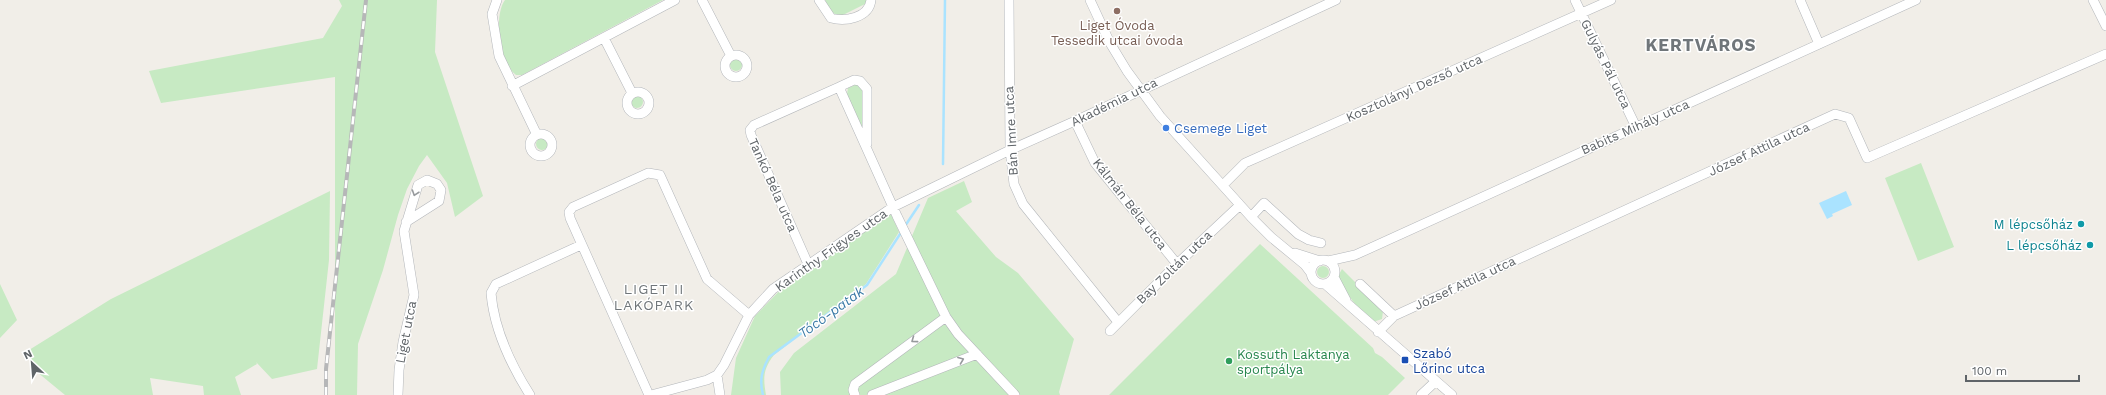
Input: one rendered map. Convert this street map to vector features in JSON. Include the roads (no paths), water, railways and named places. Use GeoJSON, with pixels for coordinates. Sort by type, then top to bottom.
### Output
{"type":"FeatureCollection","features":[{"type":"Feature","properties":{"kind":"street"},"geometry":{"type":"LineString","coordinates":[[497,0],[492,14],[499,56],[512,86],[537,135]]}},
{"type":"Feature","properties":{"kind":"street"},"geometry":{"type":"LineString","coordinates":[[512,86],[674,0]]}},
{"type":"Feature","properties":{"kind":"street"},"geometry":{"type":"LineString","coordinates":[[702,0],[731,56]]}},
{"type":"Feature","properties":{"kind":"street"},"geometry":{"type":"LineString","coordinates":[[819,0],[831,18],[840,21],[858,16],[865,11],[871,0]]}},
{"type":"Feature","properties":{"kind":"street","name":"Bán Imre utca"},"geometry":{"type":"LineString","coordinates":[[1009,0],[1010,150],[1014,184],[1023,204],[1118,322]]}},
{"type":"Feature","properties":{"kind":"street"},"geometry":{"type":"LineString","coordinates":[[1090,0],[1110,43],[1139,90],[1160,116],[1240,205],[1271,237],[1290,250],[1311,273],[1314,280],[1325,284],[1378,332],[1452,395]]}},
{"type":"Feature","properties":{"kind":"street","name":"Akadémia utca"},"geometry":{"type":"LineString","coordinates":[[893,207],[1010,150],[1336,0]]}},
{"type":"Feature","properties":{"kind":"street","name":"Gulyás Pál utca"},"geometry":{"type":"LineString","coordinates":[[1575,0],[1636,127]]}},
{"type":"Feature","properties":{"kind":"street","name":"Kosztolányi Dezső utca"},"geometry":{"type":"LineString","coordinates":[[1223,186],[1245,163],[1611,0]]}},
{"type":"Feature","properties":{"kind":"street"},"geometry":{"type":"LineString","coordinates":[[1800,0],[1819,44]]}},
{"type":"Feature","properties":{"kind":"street","name":"Babits Mihály utca"},"geometry":{"type":"LineString","coordinates":[[1324,261],[1355,255],[1916,0]]}},
{"type":"Feature","properties":{"kind":"street"},"geometry":{"type":"LineString","coordinates":[[2093,0],[2106,26]]}},
{"type":"Feature","properties":{"kind":"street"},"geometry":{"type":"LineString","coordinates":[[604,38],[632,93]]}},
{"type":"Feature","properties":{"kind":"street","name":"József Attila utca"},"geometry":{"type":"LineString","coordinates":[[1394,316],[1835,114],[1849,118],[1867,158],[2106,54]]}},
{"type":"Feature","properties":{"kind":"street","name":"Tankó Béla utca"},"geometry":{"type":"LineString","coordinates":[[808,264],[750,130],[754,125],[854,80],[860,81],[867,89],[867,148]]}},
{"type":"Feature","properties":{"kind":"street","name":"Tankó Béla utca"},"geometry":{"type":"LineString","coordinates":[[839,87],[898,219],[946,317],[958,334],[1015,395]]}},
{"type":"Feature","properties":{"kind":"street","name":"Kálmán Béla utca"},"geometry":{"type":"LineString","coordinates":[[1075,121],[1095,163],[1177,264]]}},
{"type":"Feature","properties":{"kind":"street"},"geometry":{"type":"LineString","coordinates":[[720,395],[717,375],[707,380],[650,395],[581,245],[569,212],[573,207],[648,173],[660,175],[707,279],[749,316]]}},
{"type":"Feature","properties":{"kind":"street","name":"Liget utca"},"geometry":{"type":"LineString","coordinates":[[398,395],[402,349],[414,295],[404,231],[406,222],[418,185],[427,180],[437,184],[441,190],[439,200],[406,222]]}},
{"type":"Feature","properties":{"kind":"street"},"geometry":{"type":"LineString","coordinates":[[1251,217],[1264,203],[1298,234],[1309,240],[1321,243]]}},
{"type":"Feature","properties":{"kind":"street","name":"Bay Zoltán utca"},"geometry":{"type":"LineString","coordinates":[[1110,331],[1177,264],[1240,205]]}},
{"type":"Feature","properties":{"kind":"street","name":"Karinthy Frigyes utca"},"geometry":{"type":"LineString","coordinates":[[717,375],[724,365],[749,316],[773,289],[893,207]]}},
{"type":"Feature","properties":{"kind":"street"},"geometry":{"type":"LineString","coordinates":[[530,395],[511,363],[502,340],[491,293],[496,284],[581,245]]}},
{"type":"Feature","properties":{"kind":"street"},"geometry":{"type":"LineString","coordinates":[[1290,250],[1324,261],[1334,274],[1349,305]]}},
{"type":"Feature","properties":{"kind":"street","name":"Babits Mihály utca"},"geometry":{"type":"LineString","coordinates":[[1334,274],[1355,255]]}},
{"type":"Feature","properties":{"kind":"street"},"geometry":{"type":"LineString","coordinates":[[1311,273],[1314,266],[1324,261]]}},
{"type":"Feature","properties":{"kind":"street"},"geometry":{"type":"LineString","coordinates":[[1325,284],[1334,274]]}},
{"type":"Feature","properties":{"kind":"street"},"geometry":{"type":"LineString","coordinates":[[1360,284],[1394,316],[1378,332]]}},
{"type":"Feature","properties":{"kind":"street"},"geometry":{"type":"LineString","coordinates":[[855,395],[853,390],[855,384],[946,317]]}},
{"type":"Feature","properties":{"kind":"street"},"geometry":{"type":"LineString","coordinates":[[872,395],[977,354]]}},
{"type":"Feature","properties":{"kind":"street"},"geometry":{"type":"LineString","coordinates":[[1424,392],[1436,381]]}},
{"type":"Feature","properties":{"kind":"water"},"geometry":{"type":"Polygon","coordinates":[[[1846,191],[1852,205],[1832,214],[1833,216],[1827,219],[1819,203],[1846,191]]]}},
{"type":"Feature","properties":{"kind":"waterway","name":"Tócó-patak"},"geometry":{"type":"LineString","coordinates":[[943,164],[945,0]]}},
{"type":"Feature","properties":{"kind":"waterway","name":"Tócó-patak"},"geometry":{"type":"LineString","coordinates":[[905,226],[919,205]]}},
{"type":"Feature","properties":{"kind":"waterway","name":"Tócó-patak"},"geometry":{"type":"LineString","coordinates":[[763,395],[761,385],[762,375],[769,357],[867,285],[902,231]]}},
{"type":"Feature","properties":{"kind":"railway"},"geometry":{"type":"LineString","coordinates":[[326,395],[326,369],[366,0]]}},
{"type":"Feature","properties":{"kind":"place","name":"Liget Óvoda Tessedik utcai óvoda"},"geometry":{"type":"Point","coordinates":[1117,11]}},
{"type":"Feature","properties":{"kind":"place","name":"Csemege Liget"},"geometry":{"type":"Point","coordinates":[1166,128]}},
{"type":"Feature","properties":{"kind":"place","name":"M lépcsőház"},"geometry":{"type":"Point","coordinates":[2081,224]}},
{"type":"Feature","properties":{"kind":"place","name":"L lépcsőház"},"geometry":{"type":"Point","coordinates":[2090,245]}},
{"type":"Feature","properties":{"kind":"place","name":"Szabó Lőrinc utca"},"geometry":{"type":"Point","coordinates":[1405,360]}},
{"type":"Feature","properties":{"kind":"place","name":"Kossuth Laktanya sportpálya"},"geometry":{"type":"Point","coordinates":[1229,361]}},
{"type":"Feature","properties":{"kind":"district","name":"KERTVÁROS"},"geometry":{"type":"Point","coordinates":[1701,45]}},
{"type":"Feature","properties":{"kind":"district","name":"LIGET II LAKÓPARK"},"geometry":{"type":"Point","coordinates":[654,298]}}]}
